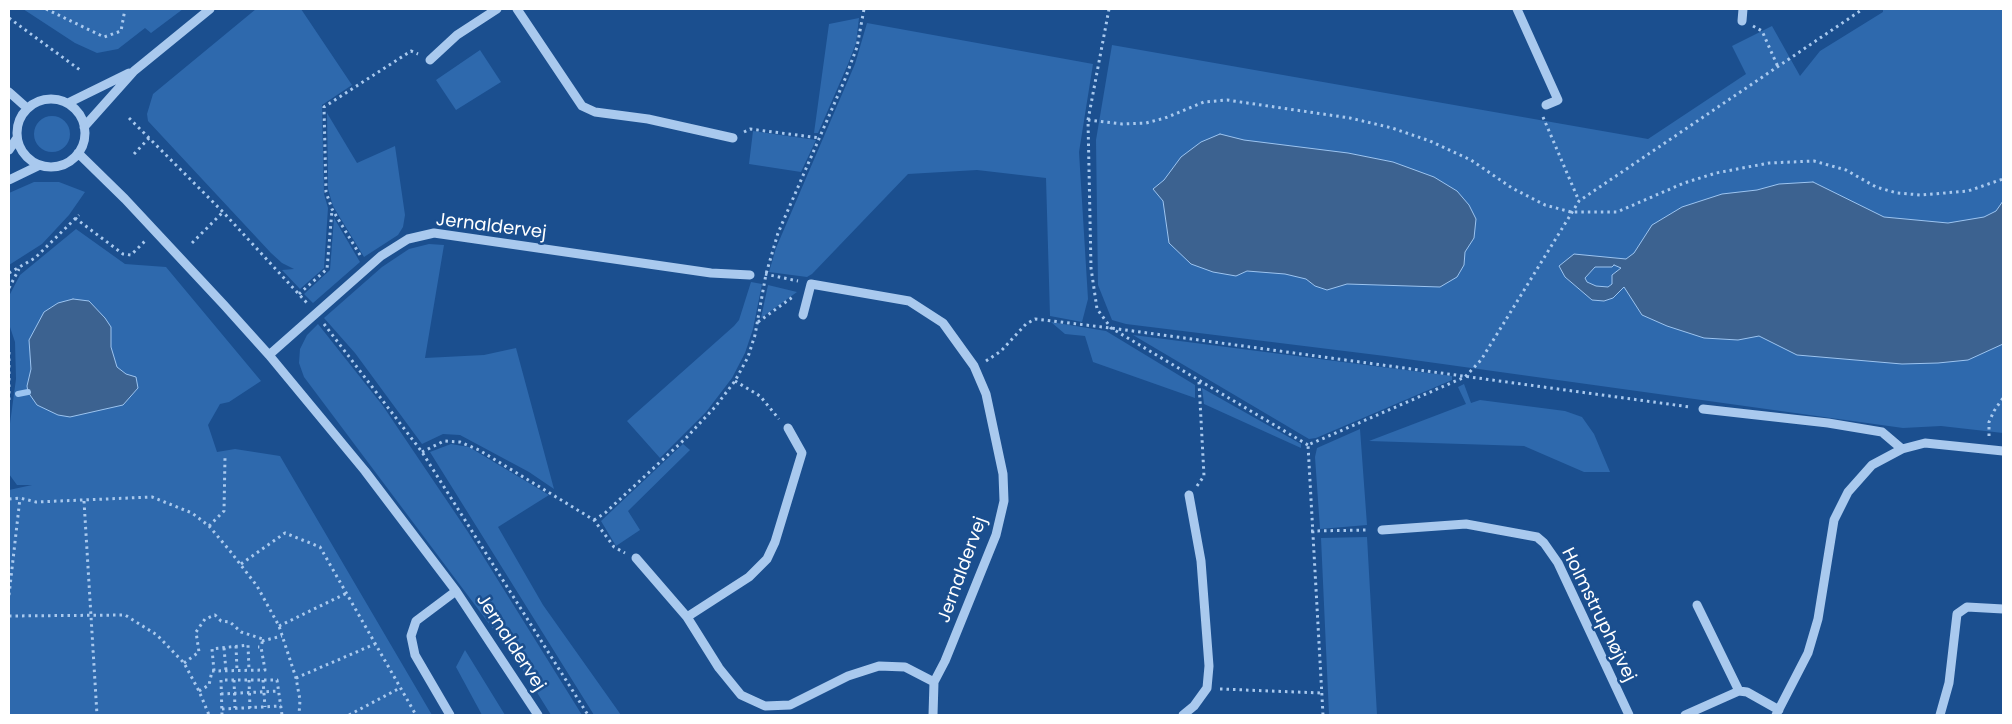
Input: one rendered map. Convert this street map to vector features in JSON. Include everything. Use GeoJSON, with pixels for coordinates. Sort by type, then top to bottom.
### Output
{"type":"FeatureCollection","features":[{"type":"Feature","properties":{"kind":"street"},"geometry":{"type":"LineString","coordinates":[[84,127],[134,71],[210,9]]}},
{"type":"Feature","properties":{"kind":"street"},"geometry":{"type":"LineString","coordinates":[[430,60],[457,35],[497,9]]}},
{"type":"Feature","properties":{"kind":"street"},"geometry":{"type":"LineString","coordinates":[[517,9],[582,106],[595,112],[648,120],[733,138]]}},
{"type":"Feature","properties":{"kind":"street"},"geometry":{"type":"LineString","coordinates":[[1517,9],[1558,100],[1546,105]]}},
{"type":"Feature","properties":{"kind":"street"},"geometry":{"type":"LineString","coordinates":[[1742,21],[1743,9]]}},
{"type":"Feature","properties":{"kind":"street"},"geometry":{"type":"LineString","coordinates":[[68,103],[134,71]]}},
{"type":"Feature","properties":{"kind":"street"},"geometry":{"type":"LineString","coordinates":[[9,92],[27,108]]}},
{"type":"Feature","properties":{"kind":"street"},"geometry":{"type":"LineString","coordinates":[[51,98],[68,103],[79,114],[84,127],[84,140],[78,153],[65,164],[57,166],[40,165],[25,156],[17,138],[17,125],[27,108],[42,100],[51,98]]}},
{"type":"Feature","properties":{"kind":"street"},"geometry":{"type":"LineString","coordinates":[[9,150],[17,138]]}},
{"type":"Feature","properties":{"kind":"street","name":"Jernaldervej"},"geometry":{"type":"LineString","coordinates":[[78,153],[155,231],[269,354],[365,470],[456,591],[538,715]]}},
{"type":"Feature","properties":{"kind":"street"},"geometry":{"type":"LineString","coordinates":[[9,180],[40,165]]}},
{"type":"Feature","properties":{"kind":"street","name":"Jernaldervej"},"geometry":{"type":"LineString","coordinates":[[269,354],[367,267],[408,239],[434,233],[712,273],[750,276]]}},
{"type":"Feature","properties":{"kind":"street"},"geometry":{"type":"LineString","coordinates":[[803,316],[810,284]]}},
{"type":"Feature","properties":{"kind":"street","name":"Jernaldervej"},"geometry":{"type":"LineString","coordinates":[[810,284],[909,301],[943,323],[974,366],[986,394],[1004,474],[1004,501],[996,535],[945,661],[934,682],[934,715]]}},
{"type":"Feature","properties":{"kind":"street"},"geometry":{"type":"LineString","coordinates":[[1703,409],[1828,423],[1882,432],[1902,449]]}},
{"type":"Feature","properties":{"kind":"street"},"geometry":{"type":"LineString","coordinates":[[687,617],[749,577],[767,559],[775,542],[802,453],[788,428]]}},
{"type":"Feature","properties":{"kind":"street"},"geometry":{"type":"LineString","coordinates":[[1685,715],[1739,691],[1747,692],[1778,713],[1808,653],[1818,618],[1834,520],[1848,492],[1872,466],[1902,449],[1924,443],[2003,451]]}},
{"type":"Feature","properties":{"kind":"street"},"geometry":{"type":"LineString","coordinates":[[1183,715],[1194,706],[1207,688],[1209,666],[1201,562],[1190,495]]}},
{"type":"Feature","properties":{"kind":"street","name":"Holmstruphøjvej"},"geometry":{"type":"LineString","coordinates":[[1382,530],[1466,524],[1537,537],[1544,543],[1558,564],[1629,715]]}},
{"type":"Feature","properties":{"kind":"street"},"geometry":{"type":"LineString","coordinates":[[636,558],[687,617],[719,668],[741,695],[766,706],[790,705],[848,676],[879,666],[904,667],[934,682]]}},
{"type":"Feature","properties":{"kind":"street"},"geometry":{"type":"LineString","coordinates":[[450,715],[416,655],[411,636],[416,621],[456,591]]}},
{"type":"Feature","properties":{"kind":"street"},"geometry":{"type":"LineString","coordinates":[[1697,605],[1739,691]]}},
{"type":"Feature","properties":{"kind":"street"},"geometry":{"type":"LineString","coordinates":[[1940,715],[1950,683],[1957,614],[1967,607],[2003,608]]}},
{"type":"Feature","properties":{"kind":"path"},"geometry":{"type":"LineString","coordinates":[[46,9],[104,37],[120,31],[125,9]]}},
{"type":"Feature","properties":{"kind":"path"},"geometry":{"type":"LineString","coordinates":[[1109,9],[1088,120],[1091,268],[1097,309],[1112,328],[1199,382],[1308,445]]}},
{"type":"Feature","properties":{"kind":"path"},"geometry":{"type":"LineString","coordinates":[[1308,445],[1465,377],[1481,360],[1579,201],[1863,9]]}},
{"type":"Feature","properties":{"kind":"path"},"geometry":{"type":"LineString","coordinates":[[9,18],[80,70]]}},
{"type":"Feature","properties":{"kind":"path"},"geometry":{"type":"LineString","coordinates":[[1742,21],[1762,31],[1778,67]]}},
{"type":"Feature","properties":{"kind":"path"},"geometry":{"type":"LineString","coordinates":[[367,267],[332,209],[326,192],[324,108],[410,50],[430,60]]}},
{"type":"Feature","properties":{"kind":"path"},"geometry":{"type":"LineString","coordinates":[[1088,120],[1122,124],[1146,123],[1165,118],[1204,102],[1227,100],[1350,118],[1392,128],[1430,141],[1471,160],[1512,188],[1545,205],[1571,212],[1617,212],[1684,182],[1716,173],[1769,163],[1814,161],[1846,170],[1876,186],[1898,193],[1921,195],[1968,191],[2003,179]]}},
{"type":"Feature","properties":{"kind":"path"},"geometry":{"type":"LineString","coordinates":[[1546,105],[1542,119],[1579,201]]}},
{"type":"Feature","properties":{"kind":"path"},"geometry":{"type":"LineString","coordinates":[[130,118],[223,212],[299,294],[354,360],[422,452],[588,715]]}},
{"type":"Feature","properties":{"kind":"path"},"geometry":{"type":"LineString","coordinates":[[733,138],[750,128],[820,138]]}},
{"type":"Feature","properties":{"kind":"path"},"geometry":{"type":"LineString","coordinates":[[134,154],[150,137]]}},
{"type":"Feature","properties":{"kind":"path"},"geometry":{"type":"LineString","coordinates":[[299,294],[327,270],[332,209]]}},
{"type":"Feature","properties":{"kind":"path"},"geometry":{"type":"LineString","coordinates":[[192,242],[223,212]]}},
{"type":"Feature","properties":{"kind":"path"},"geometry":{"type":"LineString","coordinates":[[9,273],[43,251],[77,217],[123,254],[131,255],[155,231]]}},
{"type":"Feature","properties":{"kind":"path"},"geometry":{"type":"LineString","coordinates":[[9,288],[19,268]]}},
{"type":"Feature","properties":{"kind":"path"},"geometry":{"type":"LineString","coordinates":[[750,276],[766,274],[810,284]]}},
{"type":"Feature","properties":{"kind":"path"},"geometry":{"type":"LineString","coordinates":[[758,323],[810,284]]}},
{"type":"Feature","properties":{"kind":"path"},"geometry":{"type":"LineString","coordinates":[[974,366],[991,358],[1026,324],[1035,319],[1703,409]]}},
{"type":"Feature","properties":{"kind":"path"},"geometry":{"type":"LineString","coordinates":[[9,352],[9,402]]}},
{"type":"Feature","properties":{"kind":"path"},"geometry":{"type":"LineString","coordinates":[[734,381],[760,396],[778,418]]}},
{"type":"Feature","properties":{"kind":"path"},"geometry":{"type":"LineString","coordinates":[[1190,495],[1204,476],[1199,382]]}},
{"type":"Feature","properties":{"kind":"path"},"geometry":{"type":"LineString","coordinates":[[1989,449],[1989,422],[2003,398]]}},
{"type":"Feature","properties":{"kind":"path"},"geometry":{"type":"LineString","coordinates":[[422,452],[444,441],[460,442],[479,450],[594,520],[614,547],[636,558]]}},
{"type":"Feature","properties":{"kind":"path"},"geometry":{"type":"LineString","coordinates":[[1308,445],[1311,531],[1323,715]]}},
{"type":"Feature","properties":{"kind":"path"},"geometry":{"type":"LineString","coordinates":[[209,526],[224,510],[225,457]]}},
{"type":"Feature","properties":{"kind":"path"},"geometry":{"type":"LineString","coordinates":[[9,499],[20,498],[36,502],[152,497],[192,513],[209,526],[241,564],[257,586],[279,626],[296,678],[300,700],[298,715]]}},
{"type":"Feature","properties":{"kind":"path"},"geometry":{"type":"LineString","coordinates":[[9,595],[20,498]]}},
{"type":"Feature","properties":{"kind":"path"},"geometry":{"type":"LineString","coordinates":[[84,501],[97,715]]}},
{"type":"Feature","properties":{"kind":"path"},"geometry":{"type":"LineString","coordinates":[[1311,531],[1382,530]]}},
{"type":"Feature","properties":{"kind":"path"},"geometry":{"type":"LineString","coordinates":[[241,564],[285,533],[320,547],[416,715]]}},
{"type":"Feature","properties":{"kind":"path"},"geometry":{"type":"LineString","coordinates":[[279,626],[347,593]]}},
{"type":"Feature","properties":{"kind":"path"},"geometry":{"type":"LineString","coordinates":[[9,616],[126,615],[157,634],[184,664],[199,690],[208,715]]}},
{"type":"Feature","properties":{"kind":"path"},"geometry":{"type":"LineString","coordinates":[[184,664],[199,652],[196,632],[205,619],[215,615],[222,621],[230,622],[241,632],[263,639],[262,641]]}},
{"type":"Feature","properties":{"kind":"path"},"geometry":{"type":"LineString","coordinates":[[262,641],[282,636]]}},
{"type":"Feature","properties":{"kind":"path"},"geometry":{"type":"LineString","coordinates":[[214,671],[265,670],[260,647],[262,641]]}},
{"type":"Feature","properties":{"kind":"path"},"geometry":{"type":"LineString","coordinates":[[296,678],[375,644]]}},
{"type":"Feature","properties":{"kind":"path"},"geometry":{"type":"LineString","coordinates":[[199,690],[210,685],[212,671],[214,671],[212,649],[248,645],[249,670]]}},
{"type":"Feature","properties":{"kind":"path"},"geometry":{"type":"LineString","coordinates":[[236,646],[237,670]]}},
{"type":"Feature","properties":{"kind":"path"},"geometry":{"type":"LineString","coordinates":[[224,648],[226,671]]}},
{"type":"Feature","properties":{"kind":"path"},"geometry":{"type":"LineString","coordinates":[[222,715],[220,680],[278,680],[282,715]]}},
{"type":"Feature","properties":{"kind":"path"},"geometry":{"type":"LineString","coordinates":[[234,680],[235,708]]}},
{"type":"Feature","properties":{"kind":"path"},"geometry":{"type":"LineString","coordinates":[[249,680],[250,708]]}},
{"type":"Feature","properties":{"kind":"path"},"geometry":{"type":"LineString","coordinates":[[263,680],[264,707]]}},
{"type":"Feature","properties":{"kind":"path"},"geometry":{"type":"LineString","coordinates":[[349,715],[400,688]]}},
{"type":"Feature","properties":{"kind":"path"},"geometry":{"type":"LineString","coordinates":[[1207,688],[1321,693]]}},
{"type":"Feature","properties":{"kind":"path"},"geometry":{"type":"LineString","coordinates":[[221,694],[279,691]]}},
{"type":"Feature","properties":{"kind":"path"},"geometry":{"type":"LineString","coordinates":[[222,709],[281,706]]}},
{"type":"Feature","properties":{"kind":"shaded area"},"geometry":{"type":"Polygon","coordinates":[[[23,9],[183,9],[151,33],[145,28],[118,49],[97,53],[75,43],[23,9]]]}},
{"type":"Feature","properties":{"kind":"shaded area"},"geometry":{"type":"Polygon","coordinates":[[[256,9],[301,9],[352,85],[322,105],[324,194],[328,208],[324,268],[300,289],[282,270],[294,269],[282,263],[271,253],[148,121],[147,114],[153,94],[256,9]]]}},
{"type":"Feature","properties":{"kind":"shaded area"},"geometry":{"type":"Polygon","coordinates":[[[1883,9],[2003,9],[2003,433],[1941,426],[1903,428],[1385,356],[1126,324],[1112,320],[1098,285],[1096,140],[1112,45],[1648,139],[1746,74],[1732,46],[1772,26],[1800,76],[1820,51],[1883,12],[1883,9]]]}},
{"type":"Feature","properties":{"kind":"shaded area"},"geometry":{"type":"Polygon","coordinates":[[[859,18],[856,43],[848,64],[818,133],[814,133],[829,24],[859,18]]]}},
{"type":"Feature","properties":{"kind":"shaded area"},"geometry":{"type":"Polygon","coordinates":[[[867,23],[1093,64],[1079,152],[1088,299],[1082,322],[1050,316],[1046,178],[977,170],[908,174],[812,274],[807,277],[769,272],[776,248],[855,64],[867,23]]]}},
{"type":"Feature","properties":{"kind":"shaded area"},"geometry":{"type":"Polygon","coordinates":[[[480,50],[501,82],[456,110],[436,80],[480,50]]]}},
{"type":"Feature","properties":{"kind":"shaded area"},"geometry":{"type":"Polygon","coordinates":[[[327,113],[357,163],[395,146],[405,215],[403,227],[398,235],[364,257],[333,206],[328,189],[327,113]]]}},
{"type":"Feature","properties":{"kind":"shaded area"},"geometry":{"type":"Polygon","coordinates":[[[52,116],[59,117],[65,121],[69,127],[69,141],[65,147],[59,151],[52,152],[45,151],[39,147],[35,141],[34,134],[35,127],[39,121],[45,117],[52,116]]]}},
{"type":"Feature","properties":{"kind":"shaded area"},"geometry":{"type":"Polygon","coordinates":[[[753,131],[816,140],[801,172],[749,164],[753,131]]]}},
{"type":"Feature","properties":{"kind":"shaded area"},"geometry":{"type":"Polygon","coordinates":[[[1220,134],[1244,140],[1348,153],[1393,162],[1434,177],[1457,191],[1469,205],[1476,219],[1474,238],[1465,252],[1464,265],[1457,277],[1440,287],[1347,284],[1327,290],[1315,286],[1306,279],[1285,274],[1247,271],[1236,276],[1213,272],[1191,264],[1169,243],[1163,201],[1153,189],[1164,180],[1181,157],[1201,142],[1220,134]]]}},
{"type":"Feature","properties":{"kind":"shaded area"},"geometry":{"type":"Polygon","coordinates":[[[34,182],[59,182],[85,192],[69,215],[42,244],[9,265],[9,193],[34,182]]]}},
{"type":"Feature","properties":{"kind":"shaded area"},"geometry":{"type":"Polygon","coordinates":[[[1813,182],[1884,217],[1948,223],[1984,217],[1996,211],[2003,201],[2003,344],[1968,360],[1938,363],[1902,364],[1797,355],[1759,336],[1738,340],[1704,338],[1667,326],[1642,315],[1624,287],[1613,298],[1604,301],[1592,300],[1565,277],[1559,266],[1574,254],[1626,259],[1634,253],[1652,225],[1682,207],[1722,194],[1757,190],[1779,184],[1813,182]],[[1614,265],[1612,267],[1595,267],[1585,278],[1587,282],[1596,286],[1608,287],[1612,284],[1612,275],[1621,268],[1614,265]]]}},
{"type":"Feature","properties":{"kind":"shaded area"},"geometry":{"type":"Polygon","coordinates":[[[334,218],[360,262],[313,303],[304,294],[330,270],[334,218]]]}},
{"type":"Feature","properties":{"kind":"shaded area"},"geometry":{"type":"Polygon","coordinates":[[[76,229],[125,264],[166,267],[261,381],[229,402],[220,404],[208,425],[217,452],[235,449],[280,456],[432,715],[9,715],[9,490],[32,485],[17,485],[9,474],[9,431],[16,379],[15,342],[9,324],[9,296],[20,275],[76,229]]]}},
{"type":"Feature","properties":{"kind":"shaded area"},"geometry":{"type":"Polygon","coordinates":[[[429,244],[444,245],[425,358],[484,355],[516,348],[554,489],[529,472],[460,435],[443,434],[422,444],[355,353],[324,318],[382,267],[409,249],[429,244]]]}},
{"type":"Feature","properties":{"kind":"shaded area"},"geometry":{"type":"Polygon","coordinates":[[[751,282],[762,284],[753,329],[745,353],[732,378],[706,412],[660,458],[627,421],[734,326],[739,320],[751,282]]]}},
{"type":"Feature","properties":{"kind":"shaded area"},"geometry":{"type":"Polygon","coordinates":[[[768,285],[797,292],[761,318],[768,285]]]}},
{"type":"Feature","properties":{"kind":"shaded area"},"geometry":{"type":"Polygon","coordinates":[[[73,299],[89,301],[105,318],[111,327],[111,347],[117,367],[126,374],[136,377],[138,388],[123,405],[70,417],[58,415],[37,405],[28,392],[27,386],[31,369],[29,340],[44,312],[58,303],[73,299]]]}},
{"type":"Feature","properties":{"kind":"shaded area"},"geometry":{"type":"Polygon","coordinates":[[[1051,322],[1106,331],[1195,385],[1195,398],[1093,362],[1085,336],[1065,334],[1051,322]]]}},
{"type":"Feature","properties":{"kind":"shaded area"},"geometry":{"type":"Polygon","coordinates":[[[318,324],[383,406],[468,532],[582,715],[551,715],[520,665],[304,377],[299,363],[300,349],[307,335],[318,324]]]}},
{"type":"Feature","properties":{"kind":"shaded area"},"geometry":{"type":"Polygon","coordinates":[[[1133,335],[1452,376],[1452,380],[1316,438],[1309,439],[1133,335]]]}},
{"type":"Feature","properties":{"kind":"shaded area"},"geometry":{"type":"Polygon","coordinates":[[[1464,384],[1471,403],[1480,400],[1565,411],[1582,417],[1594,434],[1610,472],[1584,472],[1524,446],[1369,441],[1466,404],[1458,387],[1464,384]]]}},
{"type":"Feature","properties":{"kind":"shaded area"},"geometry":{"type":"Polygon","coordinates":[[[1202,388],[1301,444],[1301,448],[1204,404],[1202,388]]]}},
{"type":"Feature","properties":{"kind":"shaded area"},"geometry":{"type":"Polygon","coordinates":[[[1360,429],[1367,525],[1320,529],[1315,457],[1317,448],[1360,429]]]}},
{"type":"Feature","properties":{"kind":"shaded area"},"geometry":{"type":"Polygon","coordinates":[[[451,444],[469,447],[549,495],[498,527],[543,605],[621,715],[594,715],[430,452],[451,444]]]}},
{"type":"Feature","properties":{"kind":"shaded area"},"geometry":{"type":"Polygon","coordinates":[[[683,444],[690,450],[628,511],[640,530],[616,546],[601,521],[683,444]]]}},
{"type":"Feature","properties":{"kind":"shaded area"},"geometry":{"type":"Polygon","coordinates":[[[1367,537],[1377,715],[1329,715],[1321,538],[1367,537]]]}},
{"type":"Feature","properties":{"kind":"shaded area"},"geometry":{"type":"Polygon","coordinates":[[[465,650],[505,715],[482,715],[456,667],[465,650]]]}},
{"type":"Feature","properties":{"kind":"waterway"},"geometry":{"type":"LineString","coordinates":[[18,394],[28,392]]}}]}
